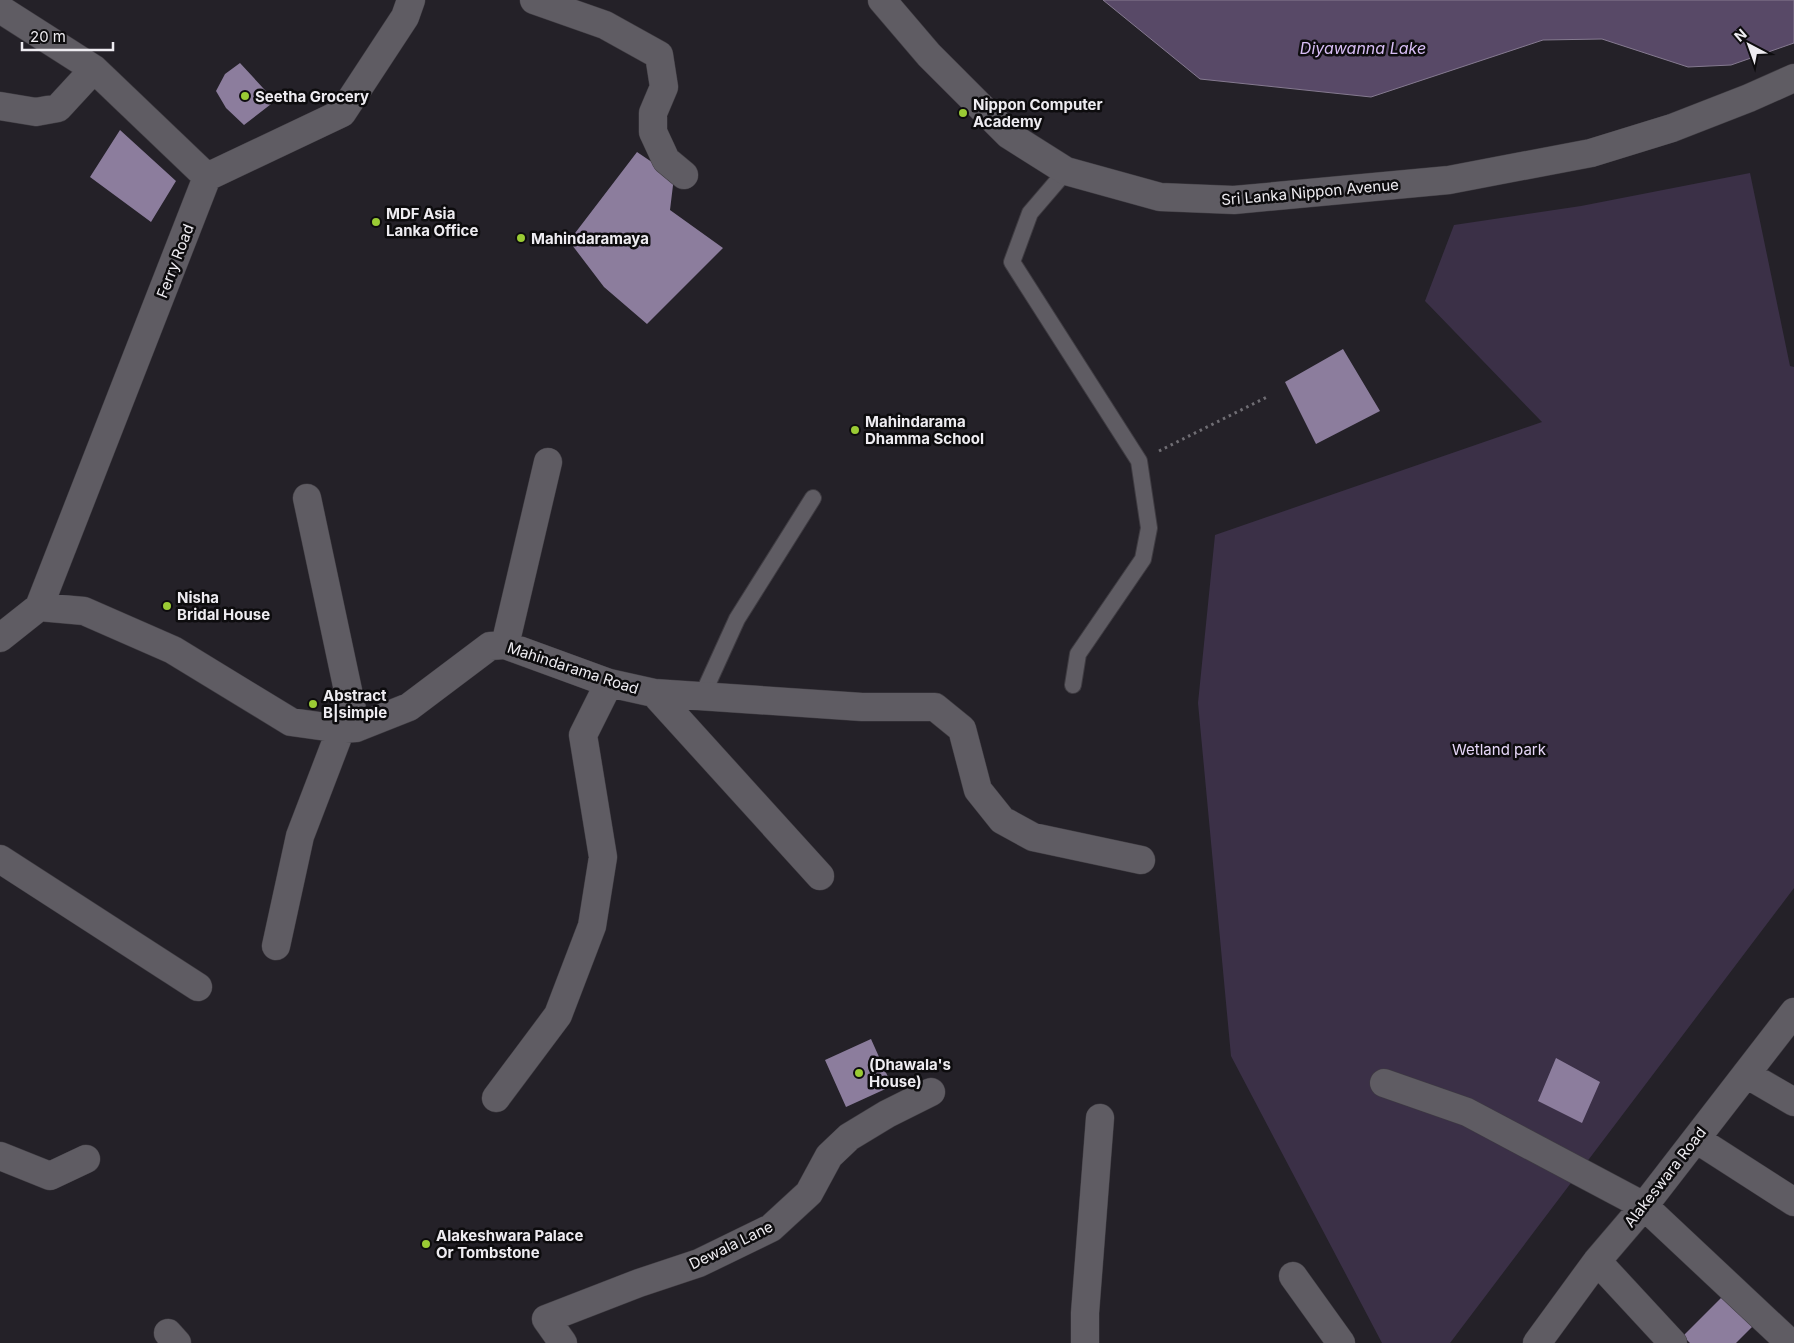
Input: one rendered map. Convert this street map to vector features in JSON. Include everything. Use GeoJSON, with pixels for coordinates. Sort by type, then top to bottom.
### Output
{"type":"FeatureCollection","features":[{"type":"Feature","properties":{"kind":"street"},"geometry":{"type":"LineString","coordinates":[[0,9],[94,69],[207,177],[342,113],[405,17],[411,0]]}},
{"type":"Feature","properties":{"kind":"street"},"geometry":{"type":"LineString","coordinates":[[534,0],[605,25],[659,55],[664,87],[653,113],[653,132],[666,160],[684,175]]}},
{"type":"Feature","properties":{"kind":"street","name":"Sri Lanka Nippon Avenue"},"geometry":{"type":"LineString","coordinates":[[882,0],[929,55],[1009,136],[1066,171],[1160,197],[1234,200],[1449,180],[1591,153],[1672,128],[1794,78]]}},
{"type":"Feature","properties":{"kind":"street"},"geometry":{"type":"LineString","coordinates":[[0,106],[36,112],[58,108],[94,69]]}},
{"type":"Feature","properties":{"kind":"street","name":"Ferry Road"},"geometry":{"type":"LineString","coordinates":[[39,607],[207,177]]}},
{"type":"Feature","properties":{"kind":"street"},"geometry":{"type":"LineString","coordinates":[[505,645],[548,462]]}},
{"type":"Feature","properties":{"kind":"street"},"geometry":{"type":"LineString","coordinates":[[276,946],[300,836],[349,729],[307,498]]}},
{"type":"Feature","properties":{"kind":"street"},"geometry":{"type":"LineString","coordinates":[[0,638],[39,607]]}},
{"type":"Feature","properties":{"kind":"street","name":"Mahindarama Road"},"geometry":{"type":"LineString","coordinates":[[39,607],[84,611],[173,650],[290,722],[349,729],[410,707],[490,646],[505,645],[609,683],[654,693],[862,707],[934,707],[962,728],[978,790],[1002,820],[1033,837],[1141,860]]}},
{"type":"Feature","properties":{"kind":"street"},"geometry":{"type":"LineString","coordinates":[[496,1098],[558,1015],[592,926],[603,857],[583,735],[609,683]]}},
{"type":"Feature","properties":{"kind":"street"},"geometry":{"type":"LineString","coordinates":[[654,693],[820,876]]}},
{"type":"Feature","properties":{"kind":"street"},"geometry":{"type":"LineString","coordinates":[[0,860],[198,987]]}},
{"type":"Feature","properties":{"kind":"street","name":"Alakeswara Road"},"geometry":{"type":"LineString","coordinates":[[1538,1343],[1597,1261],[1644,1206],[1794,1012]]}},
{"type":"Feature","properties":{"kind":"street"},"geometry":{"type":"LineString","coordinates":[[1746,1074],[1794,1102]]}},
{"type":"Feature","properties":{"kind":"street"},"geometry":{"type":"LineString","coordinates":[[1384,1083],[1467,1112],[1644,1206],[1790,1343]]}},
{"type":"Feature","properties":{"kind":"street","name":"Dewala Lane"},"geometry":{"type":"LineString","coordinates":[[562,1343],[546,1319],[638,1283],[699,1264],[771,1228],[809,1193],[830,1156],[849,1137],[887,1114],[931,1092]]}},
{"type":"Feature","properties":{"kind":"street"},"geometry":{"type":"LineString","coordinates":[[1086,1343],[1085,1313],[1100,1118]]}},
{"type":"Feature","properties":{"kind":"street"},"geometry":{"type":"LineString","coordinates":[[1696,1139],[1794,1202]]}},
{"type":"Feature","properties":{"kind":"street"},"geometry":{"type":"LineString","coordinates":[[0,1156],[50,1176],[86,1159]]}},
{"type":"Feature","properties":{"kind":"street"},"geometry":{"type":"LineString","coordinates":[[1597,1261],[1673,1343]]}},
{"type":"Feature","properties":{"kind":"street"},"geometry":{"type":"LineString","coordinates":[[1293,1276],[1341,1343]]}},
{"type":"Feature","properties":{"kind":"lane"},"geometry":{"type":"LineString","coordinates":[[1066,171],[1030,213],[1012,262],[1139,461],[1149,528],[1143,559],[1078,654],[1073,685]]}},
{"type":"Feature","properties":{"kind":"lane"},"geometry":{"type":"LineString","coordinates":[[702,696],[737,619],[812,498]]}},
{"type":"Feature","properties":{"kind":"path"},"geometry":{"type":"LineString","coordinates":[[1139,461],[1269,396]]}},
{"type":"Feature","properties":{"kind":"green space","name":"Wetland park"},"geometry":{"type":"Polygon","coordinates":[[[1750,173],[1790,366],[1794,367],[1794,888],[1450,1343],[1382,1343],[1231,1056],[1198,703],[1215,535],[1542,422],[1425,301],[1454,225],[1581,206],[1750,173]]]}},
{"type":"Feature","properties":{"kind":"water","name":"Diyawanna Lake"},"geometry":{"type":"Polygon","coordinates":[[[1103,0],[1794,0],[1794,43],[1731,65],[1688,67],[1602,39],[1543,40],[1371,97],[1200,79],[1103,0]]]}},
{"type":"Feature","properties":{"kind":"building","name":"Seetha Grocery"},"geometry":{"type":"Polygon","coordinates":[[[240,63],[275,101],[244,125],[226,108],[216,91],[225,74],[240,63]]]}},
{"type":"Feature","properties":{"kind":"building"},"geometry":{"type":"Polygon","coordinates":[[[120,130],[176,181],[151,222],[90,177],[120,130]]]}},
{"type":"Feature","properties":{"kind":"building"},"geometry":{"type":"Polygon","coordinates":[[[637,152],[674,177],[670,210],[723,248],[647,324],[604,287],[569,241],[637,152]]]}},
{"type":"Feature","properties":{"kind":"building"},"geometry":{"type":"Polygon","coordinates":[[[1343,349],[1380,411],[1316,444],[1285,382],[1343,349]]]}},
{"type":"Feature","properties":{"kind":"building","name":"(Dhawala's House)"},"geometry":{"type":"Polygon","coordinates":[[[871,1039],[892,1086],[846,1107],[825,1060],[871,1039]]]}},
{"type":"Feature","properties":{"kind":"building"},"geometry":{"type":"Polygon","coordinates":[[[1556,1058],[1600,1082],[1582,1123],[1538,1101],[1556,1058]]]}},
{"type":"Feature","properties":{"kind":"building"},"geometry":{"type":"Polygon","coordinates":[[[1725,1294],[1755,1324],[1736,1343],[1690,1343],[1683,1336],[1725,1294]]]}},
{"type":"Feature","properties":{"kind":"place","name":"Seetha Grocery"},"geometry":{"type":"Point","coordinates":[245,96]}},
{"type":"Feature","properties":{"kind":"place","name":"Nippon Computer Academy"},"geometry":{"type":"Point","coordinates":[963,113]}},
{"type":"Feature","properties":{"kind":"place","name":"MDF Asia Lanka Office"},"geometry":{"type":"Point","coordinates":[376,222]}},
{"type":"Feature","properties":{"kind":"place","name":"Mahindaramaya"},"geometry":{"type":"Point","coordinates":[521,238]}},
{"type":"Feature","properties":{"kind":"place","name":"Mahindarama Dhamma School"},"geometry":{"type":"Point","coordinates":[855,430]}},
{"type":"Feature","properties":{"kind":"place","name":"Nisha Bridal House"},"geometry":{"type":"Point","coordinates":[167,606]}},
{"type":"Feature","properties":{"kind":"place","name":"Abstract B|simple"},"geometry":{"type":"Point","coordinates":[313,704]}},
{"type":"Feature","properties":{"kind":"place","name":"(Dhawala's House)"},"geometry":{"type":"Point","coordinates":[859,1073]}},
{"type":"Feature","properties":{"kind":"place","name":"Alakeshwara Palace Or Tombstone"},"geometry":{"type":"Point","coordinates":[426,1244]}}]}
